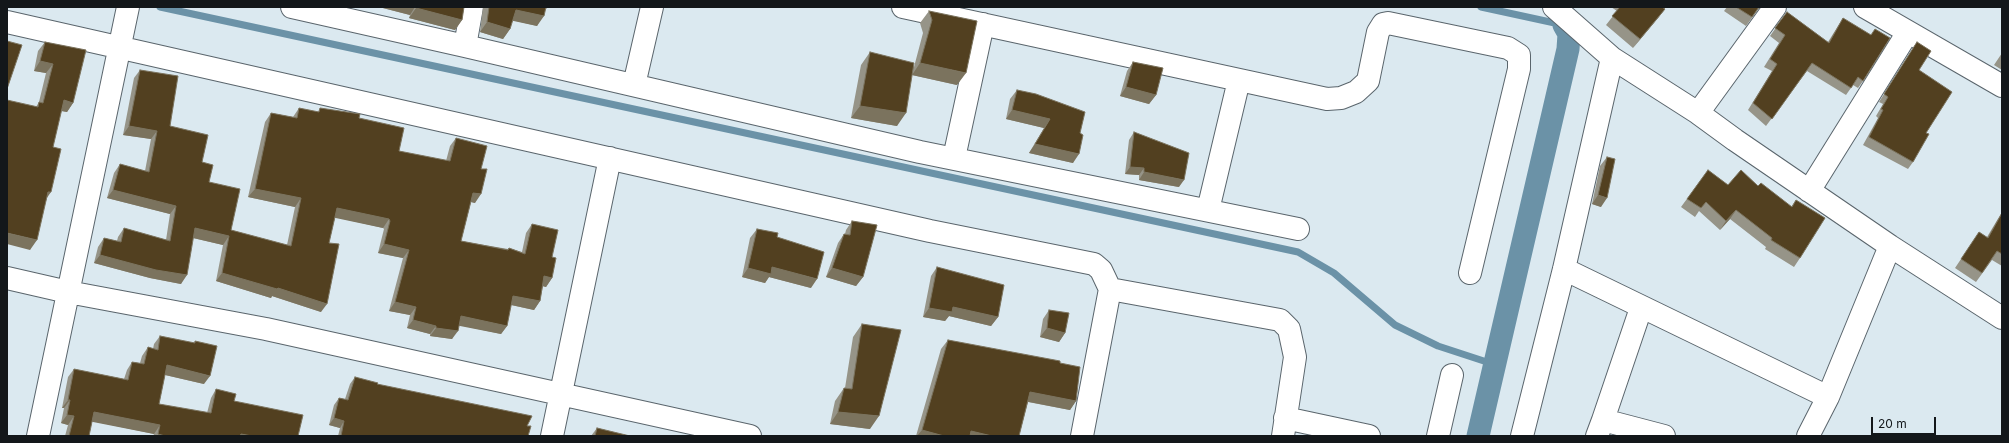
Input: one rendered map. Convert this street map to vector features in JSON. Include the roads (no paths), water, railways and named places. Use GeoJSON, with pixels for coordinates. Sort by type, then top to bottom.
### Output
{"type":"FeatureCollection","features":[{"type":"Feature","properties":{"kind":"street"},"geometry":{"type":"LineString","coordinates":[[38,436],[128,7]]}},
{"type":"Feature","properties":{"kind":"street"},"geometry":{"type":"LineString","coordinates":[[292,7],[920,152],[1298,229]]}},
{"type":"Feature","properties":{"kind":"street"},"geometry":{"type":"LineString","coordinates":[[465,46],[472,7]]}},
{"type":"Feature","properties":{"kind":"street"},"geometry":{"type":"LineString","coordinates":[[634,85],[652,7]]}},
{"type":"Feature","properties":{"kind":"street"},"geometry":{"type":"LineString","coordinates":[[904,7],[1315,97],[1341,98],[1356,92],[1368,81],[1378,32],[1383,24],[1388,23],[1508,48],[1519,55],[1519,69],[1470,273]]}},
{"type":"Feature","properties":{"kind":"street"},"geometry":{"type":"LineString","coordinates":[[1554,7],[1612,58],[1698,113],[1890,246],[2002,318]]}},
{"type":"Feature","properties":{"kind":"street"},"geometry":{"type":"LineString","coordinates":[[1698,113],[1775,7]]}},
{"type":"Feature","properties":{"kind":"street"},"geometry":{"type":"LineString","coordinates":[[1865,7],[2002,86]]}},
{"type":"Feature","properties":{"kind":"street"},"geometry":{"type":"LineString","coordinates":[[7,22],[930,231],[1094,264],[1101,270],[1110,289],[1082,436]]}},
{"type":"Feature","properties":{"kind":"street"},"geometry":{"type":"LineString","coordinates":[[954,158],[983,24]]}},
{"type":"Feature","properties":{"kind":"street"},"geometry":{"type":"LineString","coordinates":[[1809,191],[1908,32]]}},
{"type":"Feature","properties":{"kind":"street"},"geometry":{"type":"LineString","coordinates":[[1522,436],[1564,269],[1612,58]]}},
{"type":"Feature","properties":{"kind":"street"},"geometry":{"type":"LineString","coordinates":[[1208,210],[1239,80]]}},
{"type":"Feature","properties":{"kind":"street"},"geometry":{"type":"LineString","coordinates":[[552,436],[610,158]]}},
{"type":"Feature","properties":{"kind":"street"},"geometry":{"type":"LineString","coordinates":[[1808,436],[1828,398],[1890,246]]}},
{"type":"Feature","properties":{"kind":"street"},"geometry":{"type":"LineString","coordinates":[[1564,269],[1641,308],[1828,398]]}},
{"type":"Feature","properties":{"kind":"street"},"geometry":{"type":"LineString","coordinates":[[7,278],[68,292],[266,329],[750,436]]}},
{"type":"Feature","properties":{"kind":"street"},"geometry":{"type":"LineString","coordinates":[[1110,289],[1280,320],[1289,329],[1295,357],[1284,427],[1369,436]]}},
{"type":"Feature","properties":{"kind":"street"},"geometry":{"type":"LineString","coordinates":[[1641,308],[1600,428],[1664,436]]}},
{"type":"Feature","properties":{"kind":"street"},"geometry":{"type":"LineString","coordinates":[[1438,436],[1452,375]]}},
{"type":"Feature","properties":{"kind":"waterway"},"geometry":{"type":"LineString","coordinates":[[160,7],[1298,252],[1334,273],[1395,325],[1438,346],[1493,364]]}},
{"type":"Feature","properties":{"kind":"waterway"},"geometry":{"type":"LineString","coordinates":[[1481,7],[1564,25]]}},
{"type":"Feature","properties":{"kind":"waterway"},"geometry":{"type":"LineString","coordinates":[[1478,436],[1568,49],[1569,34],[1564,25]]}}]}
